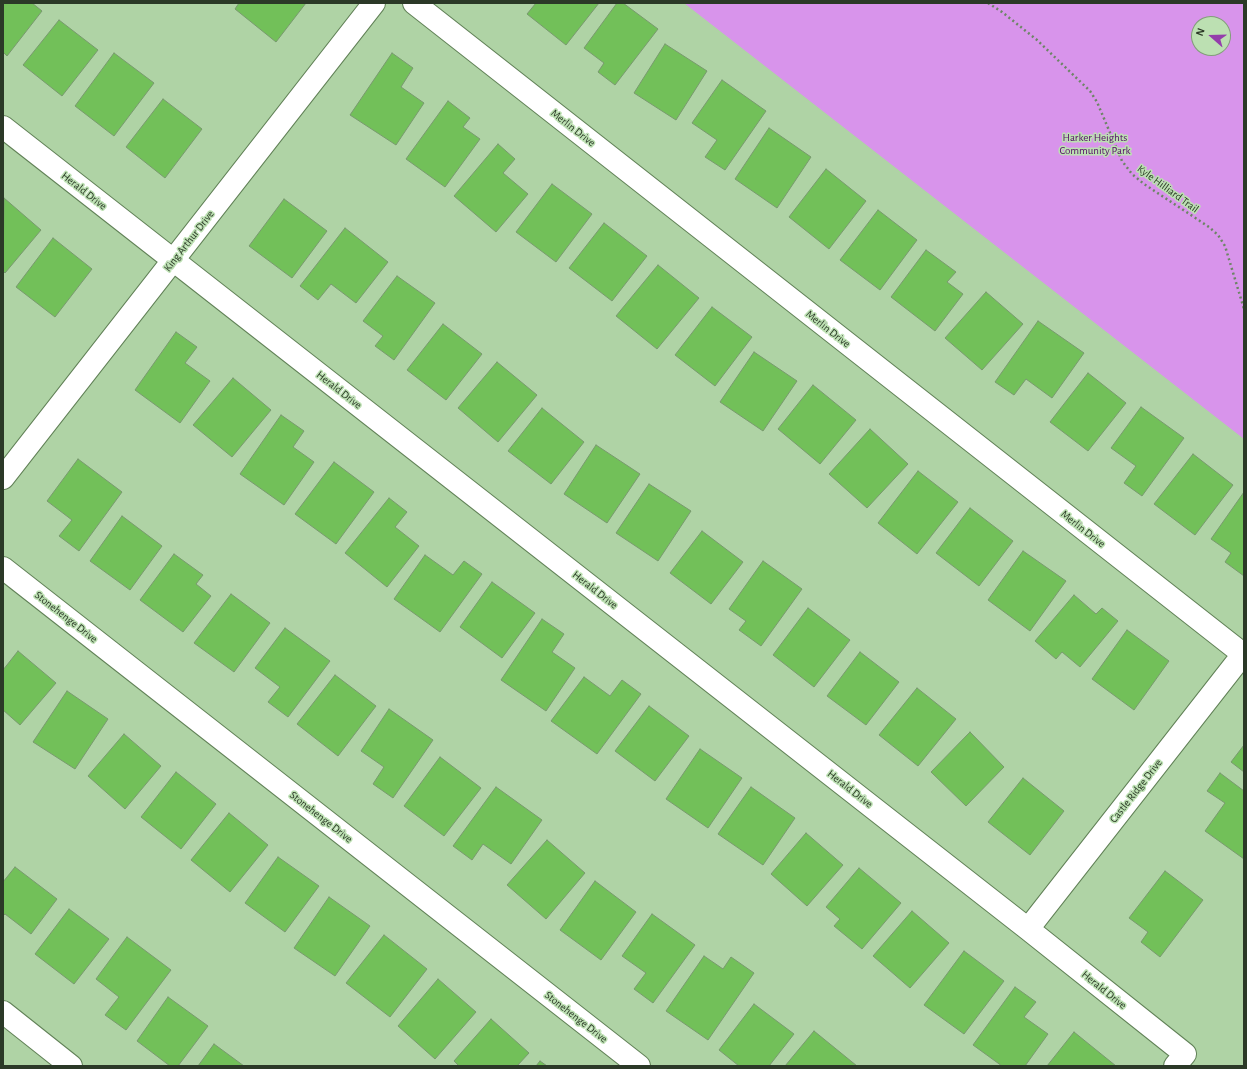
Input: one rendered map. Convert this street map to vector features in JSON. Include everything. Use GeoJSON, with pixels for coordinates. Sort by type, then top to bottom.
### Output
{"type":"FeatureCollection","features":[{"type":"Feature","properties":{"kind":"street","name":"King Arthur Drive"},"geometry":{"type":"LineString","coordinates":[[3,478],[374,3]]}},
{"type":"Feature","properties":{"kind":"street","name":"Merlin Drive"},"geometry":{"type":"LineString","coordinates":[[414,3],[1243,653]]}},
{"type":"Feature","properties":{"kind":"street","name":"Herald Drive"},"geometry":{"type":"LineString","coordinates":[[3,127],[1028,929],[1180,1060]]}},
{"type":"Feature","properties":{"kind":"street","name":"Stonehenge Drive"},"geometry":{"type":"LineString","coordinates":[[3,568],[639,1066]]}},
{"type":"Feature","properties":{"kind":"street","name":"Castle Ridge Drive"},"geometry":{"type":"LineString","coordinates":[[1028,929],[1243,653]]}},
{"type":"Feature","properties":{"kind":"street"},"geometry":{"type":"LineString","coordinates":[[3,1012],[71,1066]]}},
{"type":"Feature","properties":{"kind":"path","name":"Kyle Hilliard Trail"},"geometry":{"type":"LineString","coordinates":[[988,3],[1002,12],[1037,40],[1090,91],[1097,102],[1122,161],[1132,174],[1144,184],[1209,227],[1218,235],[1225,246],[1244,309]]}},
{"type":"Feature","properties":{"kind":"green space","name":"Harker Heights Community Park"},"geometry":{"type":"Polygon","coordinates":[[[684,3],[1244,3],[1244,439],[684,3]]]}},
{"type":"Feature","properties":{"kind":"building"},"geometry":{"type":"Polygon","coordinates":[[[3,3],[32,3],[42,11],[7,56],[3,52],[3,3]]]}},
{"type":"Feature","properties":{"kind":"building"},"geometry":{"type":"Polygon","coordinates":[[[239,3],[306,3],[276,42],[235,9],[239,3]]]}},
{"type":"Feature","properties":{"kind":"building"},"geometry":{"type":"Polygon","coordinates":[[[536,3],[599,3],[566,45],[527,14],[536,3]]]}},
{"type":"Feature","properties":{"kind":"building"},"geometry":{"type":"Polygon","coordinates":[[[617,3],[623,3],[658,29],[615,85],[598,72],[604,63],[584,48],[617,3]]]}},
{"type":"Feature","properties":{"kind":"building"},"geometry":{"type":"Polygon","coordinates":[[[59,20],[98,50],[62,96],[23,65],[59,20]]]}},
{"type":"Feature","properties":{"kind":"building"},"geometry":{"type":"Polygon","coordinates":[[[665,44],[707,71],[676,120],[634,93],[665,44]]]}},
{"type":"Feature","properties":{"kind":"building"},"geometry":{"type":"Polygon","coordinates":[[[114,53],[154,83],[114,136],[75,106],[114,53]]]}},
{"type":"Feature","properties":{"kind":"building"},"geometry":{"type":"Polygon","coordinates":[[[392,53],[413,68],[401,87],[424,103],[396,145],[350,115],[392,53]]]}},
{"type":"Feature","properties":{"kind":"building"},"geometry":{"type":"Polygon","coordinates":[[[722,80],[766,111],[725,170],[705,157],[717,140],[692,123],[722,80]]]}},
{"type":"Feature","properties":{"kind":"building"},"geometry":{"type":"Polygon","coordinates":[[[163,99],[202,129],[165,178],[126,147],[163,99]]]}},
{"type":"Feature","properties":{"kind":"building"},"geometry":{"type":"Polygon","coordinates":[[[448,101],[470,118],[463,127],[480,139],[445,187],[406,159],[448,101]]]}},
{"type":"Feature","properties":{"kind":"building"},"geometry":{"type":"Polygon","coordinates":[[[769,128],[811,157],[777,208],[735,179],[769,128]]]}},
{"type":"Feature","properties":{"kind":"building"},"geometry":{"type":"Polygon","coordinates":[[[498,144],[515,159],[503,173],[528,194],[496,232],[454,196],[498,144]]]}},
{"type":"Feature","properties":{"kind":"building"},"geometry":{"type":"Polygon","coordinates":[[[826,169],[866,201],[829,249],[789,217],[826,169]]]}},
{"type":"Feature","properties":{"kind":"building"},"geometry":{"type":"Polygon","coordinates":[[[552,184],[592,214],[556,262],[516,232],[552,184]]]}},
{"type":"Feature","properties":{"kind":"building"},"geometry":{"type":"Polygon","coordinates":[[[4,198],[41,230],[5,273],[3,271],[4,198]]]}},
{"type":"Feature","properties":{"kind":"building"},"geometry":{"type":"Polygon","coordinates":[[[284,199],[327,231],[292,278],[249,246],[284,199]]]}},
{"type":"Feature","properties":{"kind":"building"},"geometry":{"type":"Polygon","coordinates":[[[878,210],[917,240],[880,290],[840,260],[878,210]]]}},
{"type":"Feature","properties":{"kind":"building"},"geometry":{"type":"Polygon","coordinates":[[[604,223],[647,256],[612,301],[569,268],[604,223]]]}},
{"type":"Feature","properties":{"kind":"building"},"geometry":{"type":"Polygon","coordinates":[[[345,228],[388,262],[356,303],[331,284],[318,300],[300,286],[345,228]]]}},
{"type":"Feature","properties":{"kind":"building"},"geometry":{"type":"Polygon","coordinates":[[[53,238],[92,269],[55,317],[16,287],[53,238]]]}},
{"type":"Feature","properties":{"kind":"building"},"geometry":{"type":"Polygon","coordinates":[[[926,250],[956,272],[947,282],[963,294],[935,331],[891,297],[926,250]]]}},
{"type":"Feature","properties":{"kind":"building"},"geometry":{"type":"Polygon","coordinates":[[[658,265],[699,298],[657,349],[616,316],[658,265]]]}},
{"type":"Feature","properties":{"kind":"building"},"geometry":{"type":"Polygon","coordinates":[[[397,276],[435,303],[394,360],[375,346],[383,336],[363,321],[397,276]]]}},
{"type":"Feature","properties":{"kind":"building"},"geometry":{"type":"Polygon","coordinates":[[[986,292],[1023,324],[982,370],[945,338],[986,292]]]}},
{"type":"Feature","properties":{"kind":"building"},"geometry":{"type":"Polygon","coordinates":[[[712,307],[752,337],[715,386],[675,355],[712,307]]]}},
{"type":"Feature","properties":{"kind":"building"},"geometry":{"type":"Polygon","coordinates":[[[1038,321],[1084,353],[1052,398],[1026,379],[1014,395],[995,382],[1038,321]]]}},
{"type":"Feature","properties":{"kind":"building"},"geometry":{"type":"Polygon","coordinates":[[[443,324],[482,354],[446,400],[407,370],[443,324]]]}},
{"type":"Feature","properties":{"kind":"building"},"geometry":{"type":"Polygon","coordinates":[[[176,332],[197,347],[185,363],[210,381],[180,423],[135,390],[176,332]]]}},
{"type":"Feature","properties":{"kind":"building"},"geometry":{"type":"Polygon","coordinates":[[[754,352],[797,381],[763,431],[720,402],[754,352]]]}},
{"type":"Feature","properties":{"kind":"building"},"geometry":{"type":"Polygon","coordinates":[[[497,362],[537,395],[498,442],[458,408],[497,362]]]}},
{"type":"Feature","properties":{"kind":"building"},"geometry":{"type":"Polygon","coordinates":[[[1088,373],[1126,403],[1088,451],[1050,422],[1088,373]]]}},
{"type":"Feature","properties":{"kind":"building"},"geometry":{"type":"Polygon","coordinates":[[[233,378],[271,410],[232,457],[193,425],[233,378]]]}},
{"type":"Feature","properties":{"kind":"building"},"geometry":{"type":"Polygon","coordinates":[[[813,385],[856,420],[820,464],[778,429],[813,385]]]}},
{"type":"Feature","properties":{"kind":"building"},"geometry":{"type":"Polygon","coordinates":[[[1141,407],[1184,438],[1142,496],[1124,483],[1136,466],[1111,448],[1141,407]]]}},
{"type":"Feature","properties":{"kind":"building"},"geometry":{"type":"Polygon","coordinates":[[[542,408],[584,442],[551,484],[508,451],[542,408]]]}},
{"type":"Feature","properties":{"kind":"building"},"geometry":{"type":"Polygon","coordinates":[[[281,415],[304,431],[293,447],[314,462],[284,505],[240,474],[281,415]]]}},
{"type":"Feature","properties":{"kind":"building"},"geometry":{"type":"Polygon","coordinates":[[[870,429],[908,464],[867,508],[829,474],[870,429]]]}},
{"type":"Feature","properties":{"kind":"building"},"geometry":{"type":"Polygon","coordinates":[[[596,445],[640,474],[607,523],[564,494],[596,445]]]}},
{"type":"Feature","properties":{"kind":"building"},"geometry":{"type":"Polygon","coordinates":[[[1193,454],[1233,485],[1195,535],[1154,504],[1193,454]]]}},
{"type":"Feature","properties":{"kind":"building"},"geometry":{"type":"Polygon","coordinates":[[[78,459],[122,492],[79,551],[59,536],[72,520],[47,501],[78,459]]]}},
{"type":"Feature","properties":{"kind":"building"},"geometry":{"type":"Polygon","coordinates":[[[334,462],[374,492],[336,544],[295,514],[334,462]]]}},
{"type":"Feature","properties":{"kind":"building"},"geometry":{"type":"Polygon","coordinates":[[[918,471],[958,502],[917,554],[878,523],[918,471]]]}},
{"type":"Feature","properties":{"kind":"building"},"geometry":{"type":"Polygon","coordinates":[[[649,484],[691,511],[658,561],[616,533],[649,484]]]}},
{"type":"Feature","properties":{"kind":"building"},"geometry":{"type":"Polygon","coordinates":[[[1244,492],[1244,576],[1225,562],[1231,553],[1211,539],[1244,492]]]}},
{"type":"Feature","properties":{"kind":"building"},"geometry":{"type":"Polygon","coordinates":[[[389,498],[407,512],[395,527],[419,546],[387,587],[345,553],[389,498]]]}},
{"type":"Feature","properties":{"kind":"building"},"geometry":{"type":"Polygon","coordinates":[[[970,508],[1013,541],[979,586],[936,553],[970,508]]]}},
{"type":"Feature","properties":{"kind":"building"},"geometry":{"type":"Polygon","coordinates":[[[122,516],[162,546],[130,590],[90,561],[122,516]]]}},
{"type":"Feature","properties":{"kind":"building"},"geometry":{"type":"Polygon","coordinates":[[[702,531],[743,562],[711,604],[670,573],[702,531]]]}},
{"type":"Feature","properties":{"kind":"building"},"geometry":{"type":"Polygon","coordinates":[[[1023,551],[1066,581],[1030,631],[988,600],[1023,551]]]}},
{"type":"Feature","properties":{"kind":"building"},"geometry":{"type":"Polygon","coordinates":[[[174,554],[203,575],[196,584],[211,596],[183,632],[140,600],[174,554]]]}},
{"type":"Feature","properties":{"kind":"building"},"geometry":{"type":"Polygon","coordinates":[[[425,555],[453,575],[464,561],[482,574],[440,632],[394,599],[425,555]]]}},
{"type":"Feature","properties":{"kind":"building"},"geometry":{"type":"Polygon","coordinates":[[[763,561],[802,589],[761,646],[739,630],[746,621],[729,609],[763,561]]]}},
{"type":"Feature","properties":{"kind":"building"},"geometry":{"type":"Polygon","coordinates":[[[492,582],[535,613],[502,658],[460,627],[492,582]]]}},
{"type":"Feature","properties":{"kind":"building"},"geometry":{"type":"Polygon","coordinates":[[[231,594],[270,623],[234,672],[194,643],[231,594]]]}},
{"type":"Feature","properties":{"kind":"building"},"geometry":{"type":"Polygon","coordinates":[[[1074,595],[1096,614],[1102,608],[1118,621],[1080,667],[1062,652],[1056,659],[1035,641],[1074,595]]]}},
{"type":"Feature","properties":{"kind":"building"},"geometry":{"type":"Polygon","coordinates":[[[808,608],[850,640],[814,687],[773,655],[808,608]]]}},
{"type":"Feature","properties":{"kind":"building"},"geometry":{"type":"Polygon","coordinates":[[[542,619],[564,634],[552,652],[575,668],[546,711],[501,680],[542,619]]]}},
{"type":"Feature","properties":{"kind":"building"},"geometry":{"type":"Polygon","coordinates":[[[285,628],[330,661],[288,717],[268,702],[280,687],[255,668],[285,628]]]}},
{"type":"Feature","properties":{"kind":"building"},"geometry":{"type":"Polygon","coordinates":[[[1127,630],[1169,661],[1134,710],[1092,679],[1127,630]]]}},
{"type":"Feature","properties":{"kind":"building"},"geometry":{"type":"Polygon","coordinates":[[[18,651],[56,683],[20,725],[3,710],[3,670],[18,651]]]}},
{"type":"Feature","properties":{"kind":"building"},"geometry":{"type":"Polygon","coordinates":[[[860,652],[899,682],[866,725],[827,696],[860,652]]]}},
{"type":"Feature","properties":{"kind":"building"},"geometry":{"type":"Polygon","coordinates":[[[335,675],[376,706],[338,756],[297,724],[335,675]]]}},
{"type":"Feature","properties":{"kind":"building"},"geometry":{"type":"Polygon","coordinates":[[[584,677],[610,696],[622,680],[641,694],[597,754],[551,721],[584,677]]]}},
{"type":"Feature","properties":{"kind":"building"},"geometry":{"type":"Polygon","coordinates":[[[917,688],[956,719],[918,766],[879,735],[917,688]]]}},
{"type":"Feature","properties":{"kind":"building"},"geometry":{"type":"Polygon","coordinates":[[[67,691],[108,719],[75,769],[33,742],[67,691]]]}},
{"type":"Feature","properties":{"kind":"building"},"geometry":{"type":"Polygon","coordinates":[[[649,706],[689,736],[655,781],[615,751],[649,706]]]}},
{"type":"Feature","properties":{"kind":"building"},"geometry":{"type":"Polygon","coordinates":[[[389,709],[433,740],[393,798],[373,784],[384,767],[361,751],[389,709]]]}},
{"type":"Feature","properties":{"kind":"building"},"geometry":{"type":"Polygon","coordinates":[[[970,732],[1004,767],[966,806],[931,772],[970,732]]]}},
{"type":"Feature","properties":{"kind":"building"},"geometry":{"type":"Polygon","coordinates":[[[124,734],[161,766],[125,809],[88,776],[124,734]]]}},
{"type":"Feature","properties":{"kind":"building"},"geometry":{"type":"Polygon","coordinates":[[[1244,745],[1244,772],[1231,762],[1244,745]]]}},
{"type":"Feature","properties":{"kind":"building"},"geometry":{"type":"Polygon","coordinates":[[[700,749],[742,778],[708,828],[666,799],[700,749]]]}},
{"type":"Feature","properties":{"kind":"building"},"geometry":{"type":"Polygon","coordinates":[[[440,757],[481,788],[444,836],[404,806],[440,757]]]}},
{"type":"Feature","properties":{"kind":"building"},"geometry":{"type":"Polygon","coordinates":[[[176,772],[216,804],[181,849],[141,817],[176,772]]]}},
{"type":"Feature","properties":{"kind":"building"},"geometry":{"type":"Polygon","coordinates":[[[1220,773],[1244,791],[1244,859],[1205,831],[1225,803],[1207,791],[1220,773]]]}},
{"type":"Feature","properties":{"kind":"building"},"geometry":{"type":"Polygon","coordinates":[[[1023,778],[1064,811],[1030,855],[988,822],[1023,778]]]}},
{"type":"Feature","properties":{"kind":"building"},"geometry":{"type":"Polygon","coordinates":[[[496,787],[542,820],[511,864],[483,844],[472,860],[453,846],[496,787]]]}},
{"type":"Feature","properties":{"kind":"building"},"geometry":{"type":"Polygon","coordinates":[[[751,787],[795,818],[763,865],[718,834],[751,787]]]}},
{"type":"Feature","properties":{"kind":"building"},"geometry":{"type":"Polygon","coordinates":[[[229,813],[268,845],[230,892],[191,860],[229,813]]]}},
{"type":"Feature","properties":{"kind":"building"},"geometry":{"type":"Polygon","coordinates":[[[806,833],[843,865],[807,906],[771,874],[806,833]]]}},
{"type":"Feature","properties":{"kind":"building"},"geometry":{"type":"Polygon","coordinates":[[[547,840],[585,873],[546,919],[507,885],[547,840]]]}},
{"type":"Feature","properties":{"kind":"building"},"geometry":{"type":"Polygon","coordinates":[[[278,857],[319,886],[285,932],[245,903],[278,857]]]}},
{"type":"Feature","properties":{"kind":"building"},"geometry":{"type":"Polygon","coordinates":[[[15,867],[57,899],[31,934],[5,914],[3,916],[3,882],[15,867]]]}},
{"type":"Feature","properties":{"kind":"building"},"geometry":{"type":"Polygon","coordinates":[[[859,868],[901,903],[862,949],[834,926],[840,919],[826,907],[859,868]]]}},
{"type":"Feature","properties":{"kind":"building"},"geometry":{"type":"Polygon","coordinates":[[[1165,871],[1203,900],[1160,957],[1141,942],[1148,932],[1129,918],[1165,871]]]}},
{"type":"Feature","properties":{"kind":"building"},"geometry":{"type":"Polygon","coordinates":[[[595,881],[636,912],[601,960],[560,930],[595,881]]]}},
{"type":"Feature","properties":{"kind":"building"},"geometry":{"type":"Polygon","coordinates":[[[329,897],[370,926],[335,976],[294,948],[329,897]]]}},
{"type":"Feature","properties":{"kind":"building"},"geometry":{"type":"Polygon","coordinates":[[[69,909],[109,939],[74,984],[35,954],[69,909]]]}},
{"type":"Feature","properties":{"kind":"building"},"geometry":{"type":"Polygon","coordinates":[[[912,911],[949,943],[910,988],[873,956],[912,911]]]}},
{"type":"Feature","properties":{"kind":"building"},"geometry":{"type":"Polygon","coordinates":[[[652,914],[695,945],[653,1003],[634,989],[646,973],[622,956],[652,914]]]}},
{"type":"Feature","properties":{"kind":"building"},"geometry":{"type":"Polygon","coordinates":[[[384,935],[427,969],[390,1017],[346,983],[384,935]]]}},
{"type":"Feature","properties":{"kind":"building"},"geometry":{"type":"Polygon","coordinates":[[[127,937],[171,970],[126,1030],[105,1015],[119,997],[96,979],[127,937]]]}},
{"type":"Feature","properties":{"kind":"building"},"geometry":{"type":"Polygon","coordinates":[[[964,951],[1004,981],[964,1034],[924,1005],[964,951]]]}},
{"type":"Feature","properties":{"kind":"building"},"geometry":{"type":"Polygon","coordinates":[[[704,956],[723,969],[731,957],[754,973],[708,1040],[666,1011],[704,956]]]}},
{"type":"Feature","properties":{"kind":"building"},"geometry":{"type":"Polygon","coordinates":[[[438,979],[476,1012],[435,1059],[398,1026],[438,979]]]}},
{"type":"Feature","properties":{"kind":"building"},"geometry":{"type":"Polygon","coordinates":[[[1015,987],[1036,1002],[1024,1017],[1048,1034],[1025,1066],[1002,1066],[973,1045],[1015,987]]]}},
{"type":"Feature","properties":{"kind":"building"},"geometry":{"type":"Polygon","coordinates":[[[168,997],[208,1026],[178,1066],[170,1066],[137,1041],[168,997]]]}},
{"type":"Feature","properties":{"kind":"building"},"geometry":{"type":"Polygon","coordinates":[[[754,1004],[794,1034],[769,1066],[739,1066],[719,1050],[754,1004]]]}},
{"type":"Feature","properties":{"kind":"building"},"geometry":{"type":"Polygon","coordinates":[[[491,1019],[529,1053],[517,1066],[459,1066],[454,1061],[491,1019]]]}},
{"type":"Feature","properties":{"kind":"building"},"geometry":{"type":"Polygon","coordinates":[[[814,1031],[857,1066],[785,1066],[814,1031]]]}},
{"type":"Feature","properties":{"kind":"building"},"geometry":{"type":"Polygon","coordinates":[[[1074,1032],[1116,1066],[1047,1066],[1074,1032]]]}},
{"type":"Feature","properties":{"kind":"building"},"geometry":{"type":"Polygon","coordinates":[[[214,1044],[244,1066],[198,1066],[214,1044]]]}},
{"type":"Feature","properties":{"kind":"building"},"geometry":{"type":"Polygon","coordinates":[[[540,1061],[547,1066],[536,1066],[540,1061]]]}}]}
